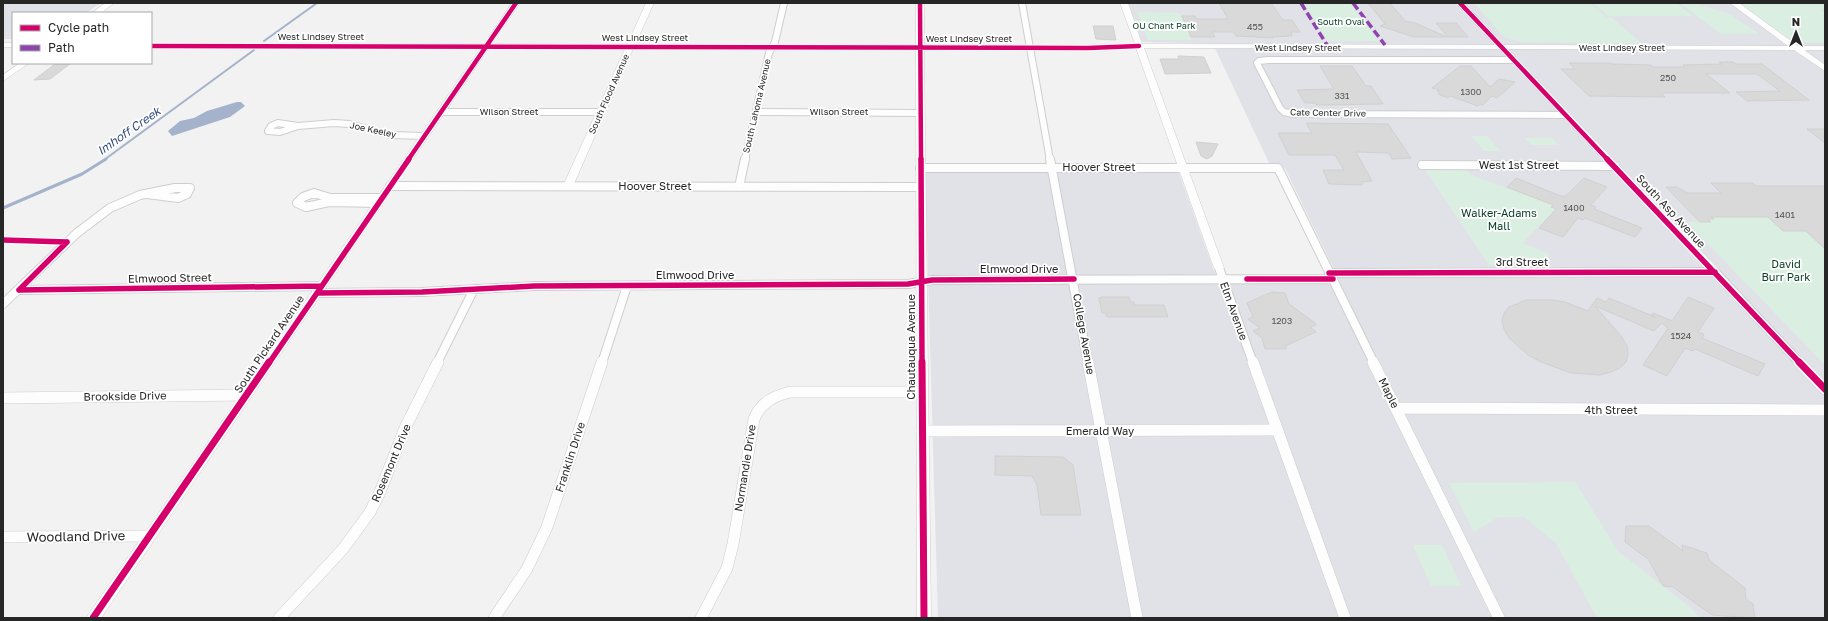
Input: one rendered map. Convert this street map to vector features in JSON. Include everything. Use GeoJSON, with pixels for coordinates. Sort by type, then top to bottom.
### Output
{"type":"FeatureCollection","features":[{"type":"Feature","properties":{"kind":"street"},"geometry":{"type":"LineString","coordinates":[[97,12],[110,3]]}},
{"type":"Feature","properties":{"kind":"street","name":"South Pickard Avenue"},"geometry":{"type":"LineString","coordinates":[[93,618],[516,3]]}},
{"type":"Feature","properties":{"kind":"street","name":"South Flood Avenue"},"geometry":{"type":"LineString","coordinates":[[568,186],[650,3]]}},
{"type":"Feature","properties":{"kind":"street","name":"South Lahoma Avenue"},"geometry":{"type":"LineString","coordinates":[[739,187],[769,53],[784,3]]}},
{"type":"Feature","properties":{"kind":"street","name":"Chautauqua Avenue"},"geometry":{"type":"LineString","coordinates":[[920,3],[921,392],[924,618]]}},
{"type":"Feature","properties":{"kind":"street","name":"College Avenue"},"geometry":{"type":"LineString","coordinates":[[1022,3],[1051,167],[1074,279],[1137,618]]}},
{"type":"Feature","properties":{"kind":"street","name":"Elm Avenue"},"geometry":{"type":"LineString","coordinates":[[1124,3],[1345,618]]}},
{"type":"Feature","properties":{"kind":"street","name":"South Asp Avenue"},"geometry":{"type":"LineString","coordinates":[[1460,3],[1825,388]]}},
{"type":"Feature","properties":{"kind":"street"},"geometry":{"type":"LineString","coordinates":[[1734,3],[1825,69]]}},
{"type":"Feature","properties":{"kind":"street","name":"West Lindsey Street"},"geometry":{"type":"LineString","coordinates":[[152,46],[1825,48]]}},
{"type":"Feature","properties":{"kind":"street","name":"Cate Center Drive"},"geometry":{"type":"LineString","coordinates":[[1513,60],[1268,60],[1259,61],[1257,63],[1280,108],[1284,112],[1292,114],[1566,115]]}},
{"type":"Feature","properties":{"kind":"street"},"geometry":{"type":"LineString","coordinates":[[3,79],[24,64]]}},
{"type":"Feature","properties":{"kind":"street","name":"Wilson Street"},"geometry":{"type":"LineString","coordinates":[[441,112],[601,112]]}},
{"type":"Feature","properties":{"kind":"street","name":"Wilson Street"},"geometry":{"type":"LineString","coordinates":[[757,112],[920,113]]}},
{"type":"Feature","properties":{"kind":"street","name":"Joe Keeley"},"geometry":{"type":"LineString","coordinates":[[298,126],[341,124],[356,126],[387,134],[424,136]]}},
{"type":"Feature","properties":{"kind":"street","name":"West 1st Street"},"geometry":{"type":"LineString","coordinates":[[1422,165],[1615,166]]}},
{"type":"Feature","properties":{"kind":"street","name":"Hoover Street"},"geometry":{"type":"LineString","coordinates":[[920,168],[1278,168]]}},
{"type":"Feature","properties":{"kind":"street","name":"Maple"},"geometry":{"type":"LineString","coordinates":[[1278,168],[1499,618]]}},
{"type":"Feature","properties":{"kind":"street","name":"Hoover Street"},"geometry":{"type":"LineString","coordinates":[[390,186],[920,187]]}},
{"type":"Feature","properties":{"kind":"street"},"geometry":{"type":"LineString","coordinates":[[314,193],[330,198],[380,200],[329,202],[306,207],[298,203],[303,197],[314,193]]}},
{"type":"Feature","properties":{"kind":"street"},"geometry":{"type":"LineString","coordinates":[[3,304],[67,242],[90,223],[120,202],[147,194]]}},
{"type":"Feature","properties":{"kind":"street","name":"3rd Street"},"geometry":{"type":"LineString","coordinates":[[1331,276],[1715,272]]}},
{"type":"Feature","properties":{"kind":"street","name":"Elmwood Drive"},"geometry":{"type":"LineString","coordinates":[[319,290],[392,293],[534,286],[908,284],[932,280],[1247,279],[1331,276]]}},
{"type":"Feature","properties":{"kind":"street","name":"Franklin Drive"},"geometry":{"type":"LineString","coordinates":[[494,618],[516,588],[547,528],[627,286]]}},
{"type":"Feature","properties":{"kind":"street","name":"Rosemont Drive"},"geometry":{"type":"LineString","coordinates":[[279,618],[343,549],[370,512],[380,492],[405,428],[474,289]]}},
{"type":"Feature","properties":{"kind":"street","name":"Elmwood Street"},"geometry":{"type":"LineString","coordinates":[[19,290],[319,290]]}},
{"type":"Feature","properties":{"kind":"street","name":"Normandie Drive"},"geometry":{"type":"LineString","coordinates":[[701,618],[721,582],[733,544],[754,419],[759,407],[772,398],[790,392],[921,392]]}},
{"type":"Feature","properties":{"kind":"street","name":"Brookside Drive"},"geometry":{"type":"LineString","coordinates":[[3,398],[246,395]]}},
{"type":"Feature","properties":{"kind":"street","name":"4th Street"},"geometry":{"type":"LineString","coordinates":[[1396,408],[1825,410]]}},
{"type":"Feature","properties":{"kind":"street","name":"Emerald Way"},"geometry":{"type":"LineString","coordinates":[[922,431],[1277,430]]}},
{"type":"Feature","properties":{"kind":"street","name":"Woodland Drive"},"geometry":{"type":"LineString","coordinates":[[3,537],[150,536]]}},
{"type":"Feature","properties":{"kind":"shaded area"},"geometry":{"type":"Polygon","coordinates":[[[3,3],[101,3],[88,12],[12,12],[12,39],[3,39],[3,3]]]}},
{"type":"Feature","properties":{"kind":"shaded area"},"geometry":{"type":"Polygon","coordinates":[[[1128,3],[1825,3],[1825,618],[938,618],[925,170],[1178,170],[1218,282],[1340,282],[1285,168],[1269,163],[1213,44],[1142,42],[1128,3]]]}},
{"type":"Feature","properties":{"kind":"green space","name":"South Oval"},"geometry":{"type":"Polygon","coordinates":[[[1303,3],[1350,3],[1378,41],[1328,41],[1303,3]]]}},
{"type":"Feature","properties":{"kind":"green space"},"geometry":{"type":"Polygon","coordinates":[[[1474,3],[1591,4],[1606,17],[1611,17],[1641,43],[1522,42],[1504,37],[1474,3]]]}},
{"type":"Feature","properties":{"kind":"green space"},"geometry":{"type":"Polygon","coordinates":[[[1592,3],[1676,3],[1693,16],[1608,16],[1592,3]]]}},
{"type":"Feature","properties":{"kind":"green space"},"geometry":{"type":"Polygon","coordinates":[[[1680,3],[1692,3],[1730,14],[1759,34],[1721,34],[1680,3]]]}},
{"type":"Feature","properties":{"kind":"green space"},"geometry":{"type":"Polygon","coordinates":[[[1735,3],[1825,3],[1825,9],[1821,10],[1825,13],[1825,42],[1800,42],[1785,37],[1749,15],[1735,3]]]}},
{"type":"Feature","properties":{"kind":"green space","name":"OU Chant Park"},"geometry":{"type":"Polygon","coordinates":[[[1137,12],[1179,13],[1192,40],[1148,40],[1137,12]]]}},
{"type":"Feature","properties":{"kind":"green space"},"geometry":{"type":"Polygon","coordinates":[[[1472,136],[1487,136],[1500,151],[1484,151],[1472,136]]]}},
{"type":"Feature","properties":{"kind":"green space"},"geometry":{"type":"Polygon","coordinates":[[[1525,138],[1552,138],[1559,145],[1531,145],[1525,138]]]}},
{"type":"Feature","properties":{"kind":"green space","name":"Walker-Adams Mall"},"geometry":{"type":"Polygon","coordinates":[[[1424,168],[1465,168],[1471,175],[1553,205],[1551,207],[1556,209],[1522,243],[1549,254],[1546,264],[1489,265],[1424,168]]]}},
{"type":"Feature","properties":{"kind":"green space","name":"David Burr Park"},"geometry":{"type":"Polygon","coordinates":[[[1711,217],[1768,217],[1806,231],[1825,249],[1825,365],[1687,222],[1710,222],[1708,219],[1713,219],[1711,217]]]}},
{"type":"Feature","properties":{"kind":"green space"},"geometry":{"type":"Polygon","coordinates":[[[1575,482],[1618,551],[1692,609],[1701,618],[1597,618],[1556,543],[1524,517],[1498,517],[1474,532],[1449,483],[1575,482]]]}},
{"type":"Feature","properties":{"kind":"green space"},"geometry":{"type":"Polygon","coordinates":[[[1413,545],[1442,545],[1461,586],[1431,586],[1413,545]]]}},
{"type":"Feature","properties":{"kind":"water"},"geometry":{"type":"Polygon","coordinates":[[[241,102],[245,106],[230,117],[172,136],[168,131],[180,121],[194,118],[207,111],[241,102]]]}},
{"type":"Feature","properties":{"kind":"building"},"geometry":{"type":"Polygon","coordinates":[[[1219,3],[1271,3],[1283,20],[1292,20],[1300,32],[1291,32],[1292,36],[1272,37],[1273,38],[1236,36],[1234,32],[1212,32],[1215,37],[1191,37],[1182,16],[1195,16],[1196,19],[1228,19],[1219,3]]]}},
{"type":"Feature","properties":{"kind":"building"},"geometry":{"type":"Polygon","coordinates":[[[1368,3],[1390,3],[1405,21],[1415,23],[1447,37],[1414,37],[1380,26],[1385,24],[1368,3]]]}},
{"type":"Feature","properties":{"kind":"building"},"geometry":{"type":"Polygon","coordinates":[[[1436,23],[1456,23],[1468,37],[1448,37],[1436,23]]]}},
{"type":"Feature","properties":{"kind":"building"},"geometry":{"type":"Polygon","coordinates":[[[1093,26],[1113,26],[1116,40],[1096,39],[1093,26]]]}},
{"type":"Feature","properties":{"kind":"building"},"geometry":{"type":"Polygon","coordinates":[[[1178,56],[1204,57],[1211,73],[1165,74],[1160,59],[1179,59],[1178,56]]]}},
{"type":"Feature","properties":{"kind":"building"},"geometry":{"type":"Polygon","coordinates":[[[1719,62],[1733,62],[1736,64],[1762,64],[1809,100],[1747,101],[1736,92],[1780,91],[1757,74],[1706,74],[1730,93],[1661,93],[1665,97],[1589,96],[1561,69],[1575,69],[1569,63],[1610,63],[1651,65],[1653,67],[1685,67],[1683,65],[1722,64],[1719,62]]]}},
{"type":"Feature","properties":{"kind":"building"},"geometry":{"type":"Polygon","coordinates":[[[55,64],[70,64],[50,79],[34,80],[55,64]]]}},
{"type":"Feature","properties":{"kind":"building"},"geometry":{"type":"Polygon","coordinates":[[[1320,66],[1352,66],[1366,86],[1371,86],[1383,104],[1316,105],[1315,103],[1305,103],[1297,90],[1334,89],[1320,66]]]}},
{"type":"Feature","properties":{"kind":"building"},"geometry":{"type":"Polygon","coordinates":[[[1460,66],[1471,66],[1490,87],[1499,79],[1515,82],[1497,98],[1492,96],[1483,105],[1480,104],[1478,106],[1450,96],[1448,98],[1438,94],[1440,92],[1437,91],[1439,90],[1432,88],[1460,66]]]}},
{"type":"Feature","properties":{"kind":"building"},"geometry":{"type":"Polygon","coordinates":[[[1306,123],[1388,124],[1411,158],[1392,159],[1389,153],[1356,152],[1372,181],[1362,182],[1362,185],[1329,184],[1323,170],[1344,170],[1335,155],[1289,155],[1278,133],[1312,133],[1306,123]]]}},
{"type":"Feature","properties":{"kind":"building"},"geometry":{"type":"Polygon","coordinates":[[[1807,129],[1825,129],[1825,143],[1807,129]]]}},
{"type":"Feature","properties":{"kind":"building"},"geometry":{"type":"Polygon","coordinates":[[[1196,142],[1218,144],[1212,156],[1207,159],[1201,156],[1196,142]]]}},
{"type":"Feature","properties":{"kind":"building"},"geometry":{"type":"Polygon","coordinates":[[[1516,178],[1561,196],[1566,196],[1584,178],[1607,187],[1591,205],[1596,207],[1594,209],[1642,228],[1635,237],[1585,218],[1583,220],[1578,218],[1563,237],[1539,228],[1556,209],[1551,207],[1553,205],[1507,187],[1516,178]]]}},
{"type":"Feature","properties":{"kind":"building"},"geometry":{"type":"Polygon","coordinates":[[[1711,183],[1752,183],[1756,186],[1825,186],[1825,249],[1806,231],[1783,231],[1768,217],[1711,217],[1714,219],[1708,219],[1711,222],[1700,222],[1666,187],[1677,187],[1687,193],[1721,193],[1711,183]]]}},
{"type":"Feature","properties":{"kind":"building"},"geometry":{"type":"Polygon","coordinates":[[[1272,292],[1285,293],[1289,304],[1315,323],[1316,325],[1310,327],[1316,332],[1285,346],[1286,349],[1265,349],[1262,338],[1253,331],[1260,328],[1248,319],[1253,317],[1247,303],[1272,292]]]}},
{"type":"Feature","properties":{"kind":"building"},"geometry":{"type":"Polygon","coordinates":[[[1129,297],[1131,302],[1134,302],[1134,305],[1164,305],[1168,317],[1107,317],[1106,313],[1102,313],[1099,298],[1129,297]]]}},
{"type":"Feature","properties":{"kind":"building"},"geometry":{"type":"Polygon","coordinates":[[[1688,297],[1714,308],[1698,332],[1704,334],[1702,338],[1765,364],[1758,376],[1695,349],[1693,351],[1685,348],[1667,376],[1643,365],[1668,328],[1662,323],[1654,331],[1595,306],[1622,337],[1627,346],[1628,354],[1626,362],[1620,368],[1600,375],[1571,373],[1541,362],[1528,355],[1509,338],[1502,321],[1504,313],[1509,307],[1526,300],[1552,300],[1565,302],[1588,311],[1597,298],[1606,302],[1609,298],[1655,317],[1651,315],[1653,313],[1672,321],[1688,297]]]}},
{"type":"Feature","properties":{"kind":"building"},"geometry":{"type":"Polygon","coordinates":[[[995,456],[1063,457],[1073,465],[1081,515],[1041,515],[1037,485],[1032,476],[995,475],[995,456]]]}},
{"type":"Feature","properties":{"kind":"building"},"geometry":{"type":"Polygon","coordinates":[[[1626,526],[1649,526],[1683,551],[1682,545],[1707,553],[1709,560],[1745,588],[1746,599],[1753,604],[1755,618],[1712,615],[1673,587],[1663,586],[1648,559],[1625,542],[1626,526]]]}},
{"type":"Feature","properties":{"kind":"waterway","name":"Imhoff Creek"},"geometry":{"type":"LineString","coordinates":[[264,41],[317,3]]}},
{"type":"Feature","properties":{"kind":"waterway","name":"Imhoff Creek"},"geometry":{"type":"LineString","coordinates":[[104,160],[254,50]]}},
{"type":"Feature","properties":{"kind":"waterway","name":"Imhoff Creek"},"geometry":{"type":"LineString","coordinates":[[3,208],[82,174],[106,159]]}},
{"type":"Feature","properties":{"kind":"marked path"},"geometry":{"type":"LineString","coordinates":[[1301,3],[1327,45]]}},
{"type":"Feature","properties":{"kind":"marked path"},"geometry":{"type":"LineString","coordinates":[[1353,3],[1385,45]]}},
{"type":"Feature","properties":{"kind":"cycle path"},"geometry":{"type":"LineString","coordinates":[[93,618],[516,3]]}},
{"type":"Feature","properties":{"kind":"cycle path"},"geometry":{"type":"LineString","coordinates":[[920,3],[924,618]]}},
{"type":"Feature","properties":{"kind":"cycle path"},"geometry":{"type":"LineString","coordinates":[[1460,3],[1825,389]]}},
{"type":"Feature","properties":{"kind":"cycle path"},"geometry":{"type":"LineString","coordinates":[[152,46],[1088,48],[1139,46]]}},
{"type":"Feature","properties":{"kind":"cycle path"},"geometry":{"type":"LineString","coordinates":[[3,240],[67,242]]}},
{"type":"Feature","properties":{"kind":"cycle path"},"geometry":{"type":"LineString","coordinates":[[19,290],[67,242]]}},
{"type":"Feature","properties":{"kind":"cycle path"},"geometry":{"type":"LineString","coordinates":[[1329,273],[1715,272]]}},
{"type":"Feature","properties":{"kind":"cycle path"},"geometry":{"type":"LineString","coordinates":[[317,293],[422,292],[534,286],[908,284],[932,280],[1074,279]]}},
{"type":"Feature","properties":{"kind":"cycle path"},"geometry":{"type":"LineString","coordinates":[[1247,279],[1333,279]]}},
{"type":"Feature","properties":{"kind":"cycle path"},"geometry":{"type":"LineString","coordinates":[[19,290],[321,286]]}}]}
